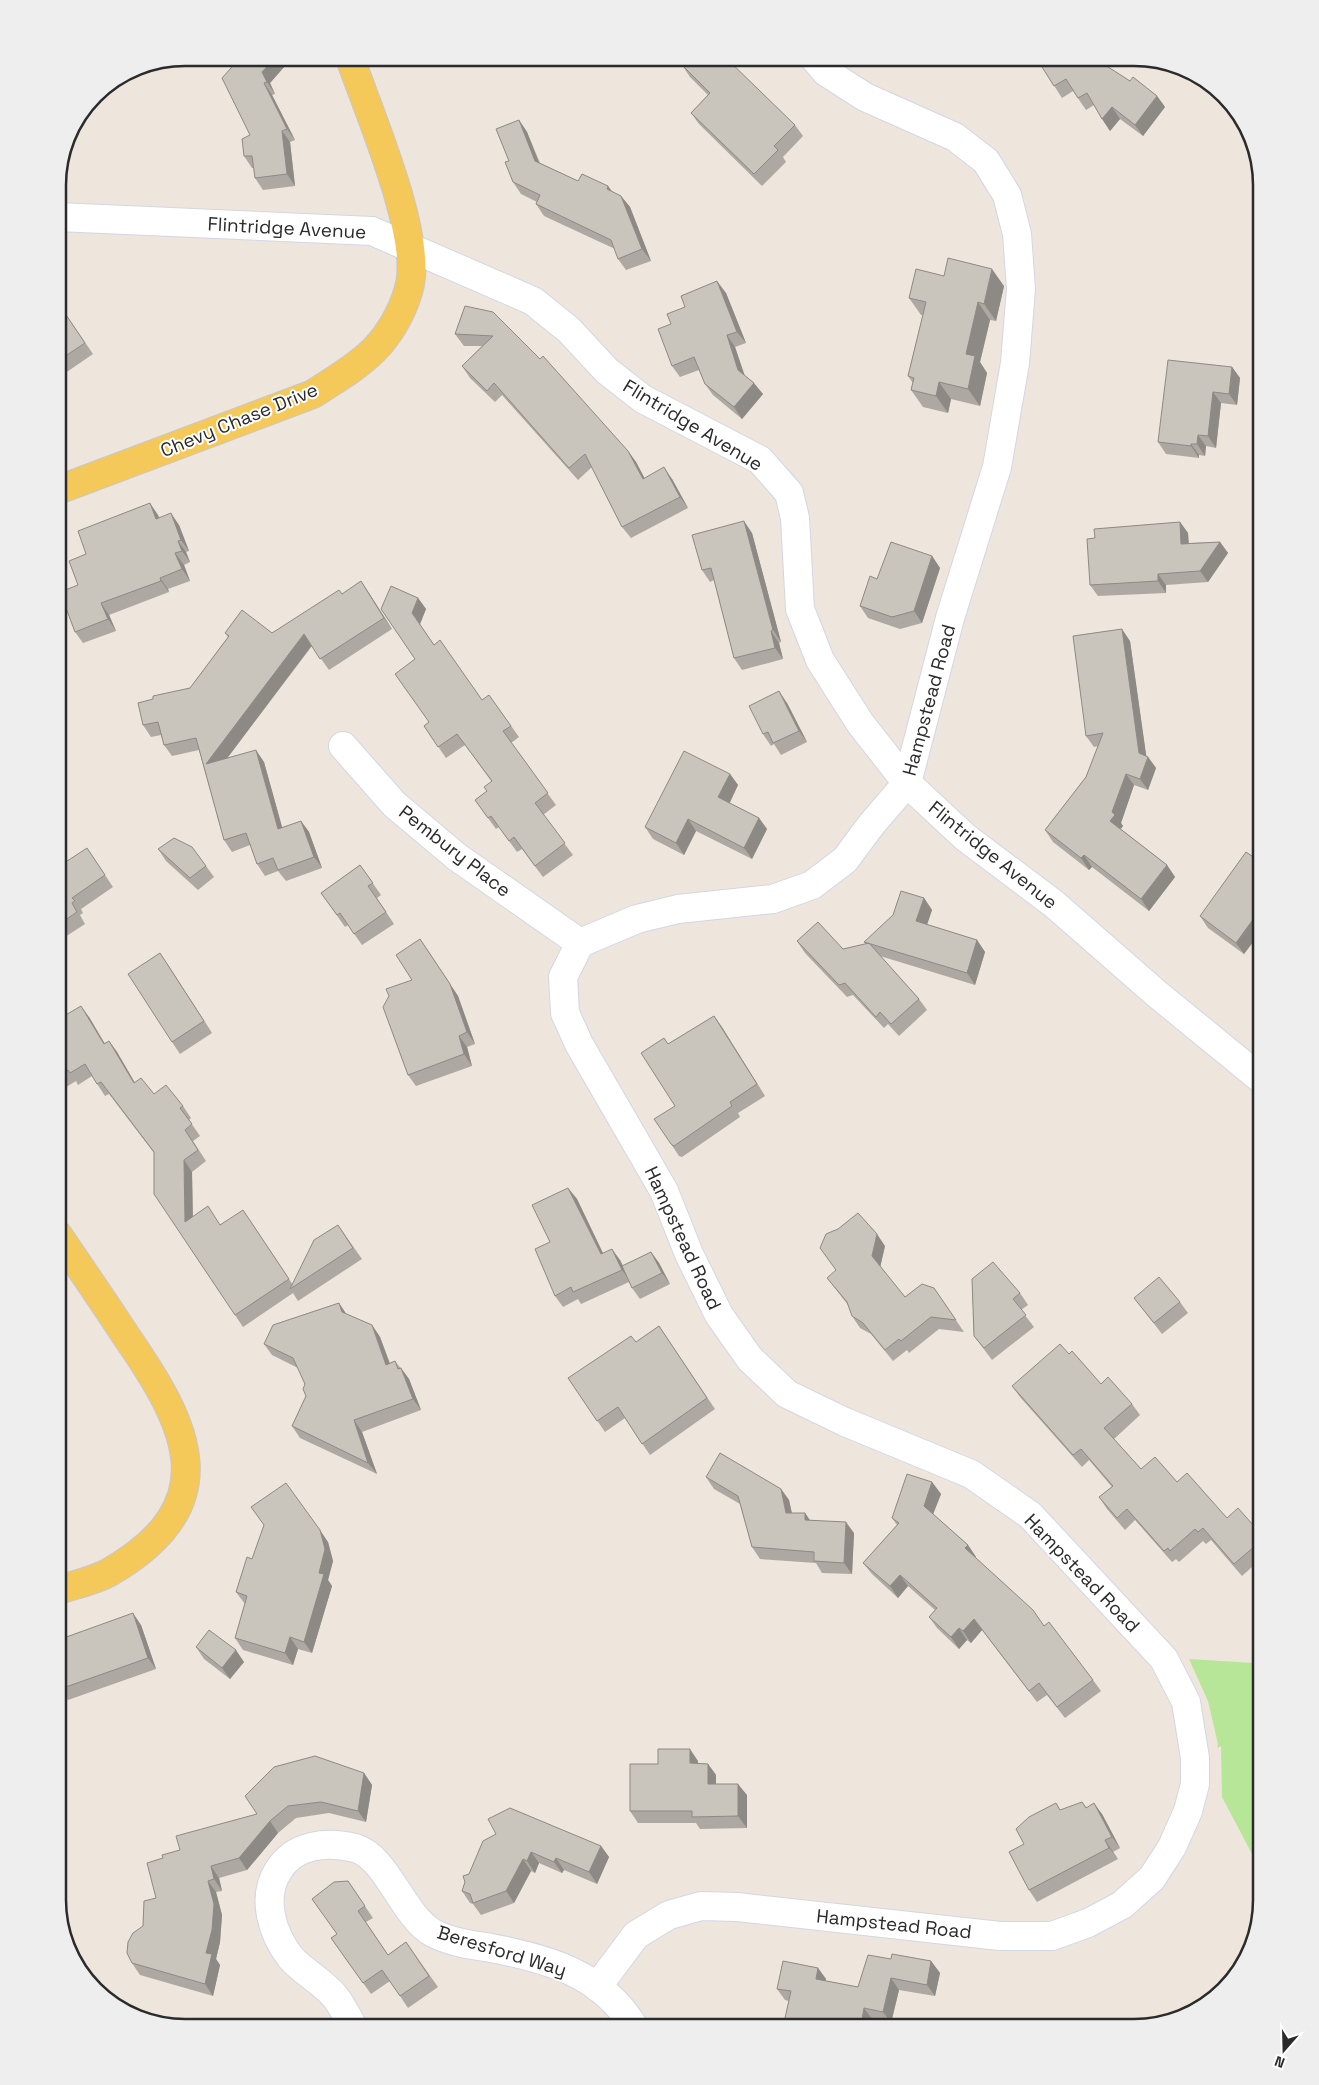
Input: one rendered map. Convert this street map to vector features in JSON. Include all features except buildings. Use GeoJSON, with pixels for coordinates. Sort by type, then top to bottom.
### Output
{"type":"FeatureCollection","features":[{"type":"Feature","properties":{"kind":"main road","name":"Chevy Chase Drive"},"geometry":{"type":"LineString","coordinates":[[67,487],[313,394],[350,370],[375,349],[396,321],[410,283],[410,247],[400,201],[353,67]]}},
{"type":"Feature","properties":{"kind":"main road"},"geometry":{"type":"LineString","coordinates":[[66,1248],[158,1381],[184,1444],[187,1470],[178,1507],[171,1520],[144,1548],[107,1574],[66,1587]]}},
{"type":"Feature","properties":{"kind":"street","name":"Hampstead Road"},"geometry":{"type":"LineString","coordinates":[[597,1987],[636,1934],[669,1915],[701,1906],[737,1906],[1000,1936],[1052,1936],[1088,1923],[1122,1906],[1152,1878],[1172,1847],[1188,1811],[1195,1784],[1195,1758],[1186,1702],[1164,1659],[1030,1515],[971,1474],[854,1426],[787,1394],[750,1359],[719,1315],[689,1254],[664,1191],[579,1044],[565,1013],[563,977],[580,942],[637,919],[678,909],[773,899],[812,885],[845,860],[871,825],[908,784],[950,618],[997,467],[1015,363],[1022,289],[1017,234],[1007,196],[986,161],[955,137],[865,97],[826,72],[822,67]]}},
{"type":"Feature","properties":{"kind":"street","name":"Flintridge Avenue"},"geometry":{"type":"LineString","coordinates":[[67,217],[372,231],[533,302],[569,330],[607,372],[643,399],[760,460],[789,493],[795,518],[800,609],[820,660],[860,723],[908,784],[966,837],[1054,904],[1157,994],[1253,1072]]}},
{"type":"Feature","properties":{"kind":"street","name":"Pembury Place"},"geometry":{"type":"LineString","coordinates":[[343,746],[394,804],[456,857],[580,942]]}},
{"type":"Feature","properties":{"kind":"street","name":"Beresford Way"},"geometry":{"type":"LineString","coordinates":[[349,2018],[336,1997],[291,1958],[273,1926],[268,1899],[278,1870],[296,1852],[322,1844],[357,1849],[376,1862],[411,1914],[433,1932],[457,1942],[541,1959],[568,1968],[597,1987]]}},
{"type":"Feature","properties":{"kind":"street"},"geometry":{"type":"LineString","coordinates":[[597,1987],[625,2012],[629,2018]]}},
{"type":"Feature","properties":{"kind":"green space"},"geometry":{"type":"Polygon","coordinates":[[[1189,1659],[1253,1663],[1253,1856],[1222,1797],[1221,1746],[1217,1748],[1218,1744],[1208,1701],[1189,1659]]]}}]}
